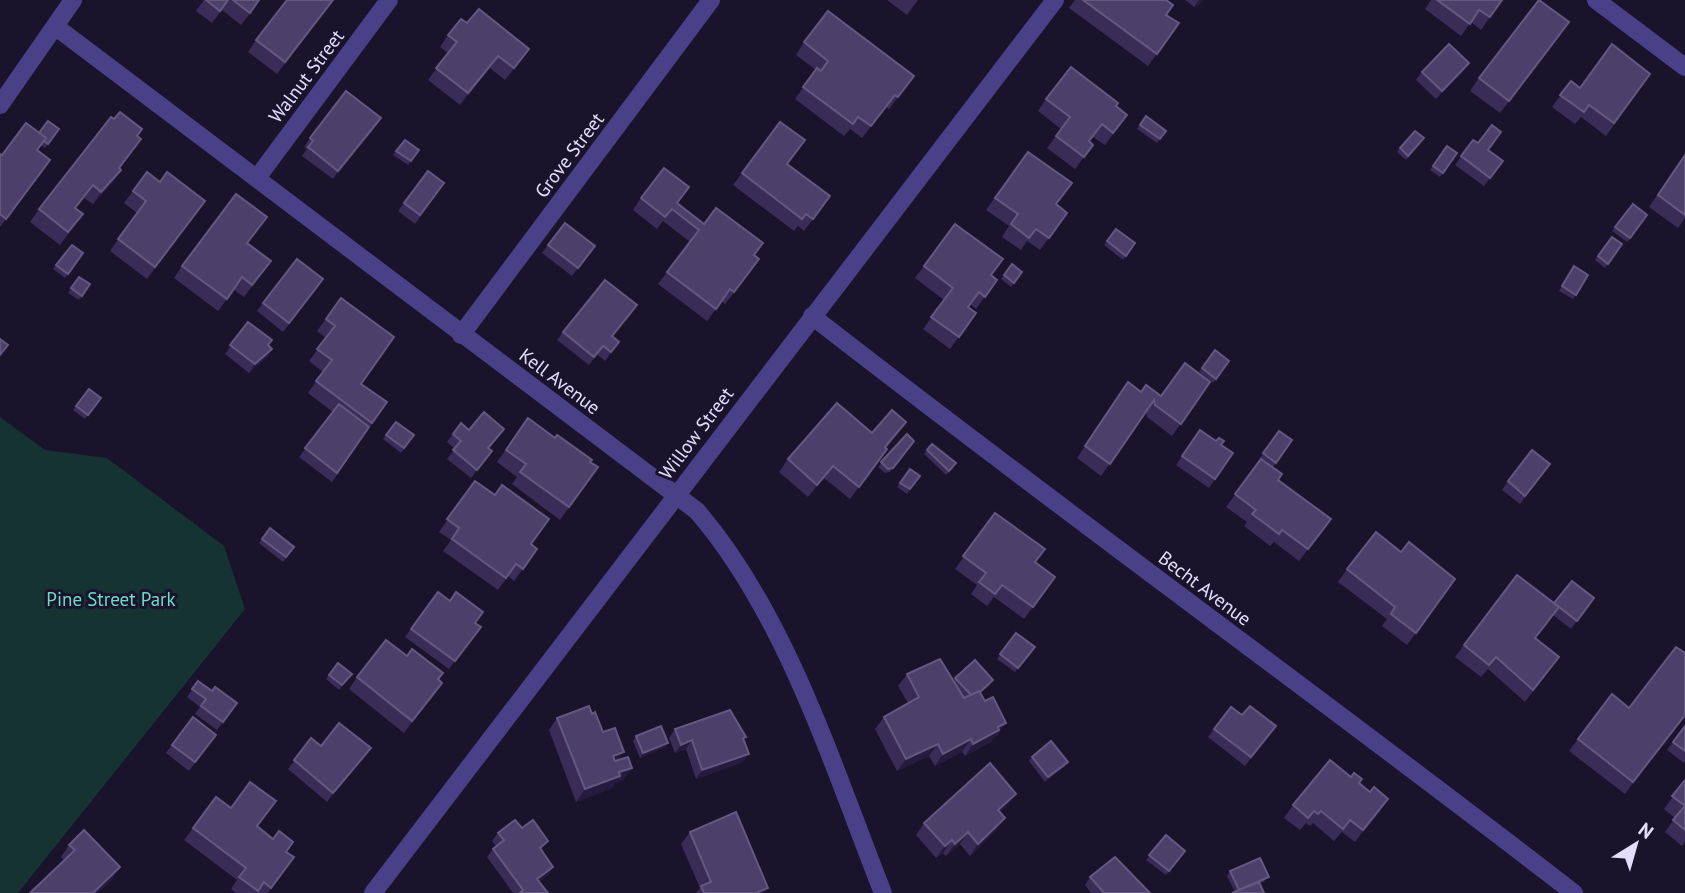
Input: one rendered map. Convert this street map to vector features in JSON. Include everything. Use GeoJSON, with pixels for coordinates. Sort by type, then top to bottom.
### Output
{"type":"FeatureCollection","features":[{"type":"Feature","properties":{"kind":"street"},"geometry":{"type":"LineString","coordinates":[[0,105],[73,0]]}},
{"type":"Feature","properties":{"kind":"street","name":"Walnut Street"},"geometry":{"type":"LineString","coordinates":[[257,178],[389,0]]}},
{"type":"Feature","properties":{"kind":"street","name":"Grove Street"},"geometry":{"type":"LineString","coordinates":[[461,335],[711,0]]}},
{"type":"Feature","properties":{"kind":"street","name":"Willow Street"},"geometry":{"type":"LineString","coordinates":[[373,893],[1055,0]]}},
{"type":"Feature","properties":{"kind":"street"},"geometry":{"type":"LineString","coordinates":[[1596,0],[1685,67]]}},
{"type":"Feature","properties":{"kind":"street","name":"Kell Avenue"},"geometry":{"type":"LineString","coordinates":[[56,27],[697,511],[725,544],[775,629],[883,893]]}},
{"type":"Feature","properties":{"kind":"street","name":"Becht Avenue"},"geometry":{"type":"LineString","coordinates":[[812,316],[986,452],[1410,766],[1574,893]]}},
{"type":"Feature","properties":{"kind":"green space","name":"Pine Street Park"},"geometry":{"type":"Polygon","coordinates":[[[0,417],[45,450],[107,458],[224,546],[245,609],[18,893],[0,893],[0,417]]]}},
{"type":"Feature","properties":{"kind":"building"},"geometry":{"type":"Polygon","coordinates":[[[206,0],[228,0],[220,11],[206,0]]]}},
{"type":"Feature","properties":{"kind":"building"},"geometry":{"type":"Polygon","coordinates":[[[233,0],[259,0],[250,13],[233,0]]]}},
{"type":"Feature","properties":{"kind":"building"},"geometry":{"type":"Polygon","coordinates":[[[287,0],[333,0],[285,62],[256,40],[287,0]]]}},
{"type":"Feature","properties":{"kind":"building"},"geometry":{"type":"Polygon","coordinates":[[[1083,0],[1166,0],[1173,5],[1166,15],[1179,23],[1157,54],[1083,0]]]}},
{"type":"Feature","properties":{"kind":"building"},"geometry":{"type":"Polygon","coordinates":[[[1437,0],[1502,0],[1490,17],[1479,10],[1470,24],[1437,0]]]}},
{"type":"Feature","properties":{"kind":"building"},"geometry":{"type":"Polygon","coordinates":[[[1539,0],[1569,22],[1509,101],[1479,78],[1539,0]]]}},
{"type":"Feature","properties":{"kind":"building"},"geometry":{"type":"Polygon","coordinates":[[[479,9],[529,49],[514,68],[498,56],[468,93],[436,68],[457,42],[448,35],[461,19],[467,23],[479,9]]]}},
{"type":"Feature","properties":{"kind":"building"},"geometry":{"type":"Polygon","coordinates":[[[828,11],[914,76],[871,126],[858,117],[853,124],[803,87],[817,68],[821,71],[828,61],[804,42],[828,11]]]}},
{"type":"Feature","properties":{"kind":"building"},"geometry":{"type":"Polygon","coordinates":[[[1449,44],[1469,63],[1442,91],[1422,72],[1449,44]]]}},
{"type":"Feature","properties":{"kind":"building"},"geometry":{"type":"Polygon","coordinates":[[[1612,44],[1650,74],[1614,123],[1589,105],[1584,112],[1560,95],[1571,81],[1580,88],[1612,44]]]}},
{"type":"Feature","properties":{"kind":"building"},"geometry":{"type":"Polygon","coordinates":[[[1071,67],[1118,103],[1116,106],[1127,115],[1113,133],[1102,124],[1089,141],[1093,145],[1084,157],[1056,136],[1070,117],[1046,99],[1071,67]]]}},
{"type":"Feature","properties":{"kind":"building"},"geometry":{"type":"Polygon","coordinates":[[[346,91],[381,118],[338,171],[308,147],[313,141],[310,138],[346,91]]]}},
{"type":"Feature","properties":{"kind":"building"},"geometry":{"type":"Polygon","coordinates":[[[120,112],[142,129],[137,136],[141,139],[119,168],[121,170],[101,192],[93,185],[75,208],[83,214],[68,232],[39,209],[111,117],[114,119],[120,112]]]}},
{"type":"Feature","properties":{"kind":"building"},"geometry":{"type":"Polygon","coordinates":[[[1146,116],[1166,131],[1160,139],[1140,125],[1146,116]]]}},
{"type":"Feature","properties":{"kind":"building"},"geometry":{"type":"Polygon","coordinates":[[[48,121],[59,129],[48,144],[44,141],[46,138],[39,133],[48,121]]]}},
{"type":"Feature","properties":{"kind":"building"},"geometry":{"type":"Polygon","coordinates":[[[780,122],[805,140],[787,164],[830,196],[813,219],[806,214],[802,219],[742,173],[780,122]]]}},
{"type":"Feature","properties":{"kind":"building"},"geometry":{"type":"Polygon","coordinates":[[[26,123],[46,138],[37,150],[50,160],[6,219],[0,214],[0,154],[2,155],[26,123]]]}},
{"type":"Feature","properties":{"kind":"building"},"geometry":{"type":"Polygon","coordinates":[[[1492,125],[1501,132],[1488,150],[1503,161],[1490,178],[1461,156],[1473,140],[1478,143],[1492,125]]]}},
{"type":"Feature","properties":{"kind":"building"},"geometry":{"type":"Polygon","coordinates":[[[1415,131],[1424,138],[1408,156],[1400,148],[1415,131]]]}},
{"type":"Feature","properties":{"kind":"building"},"geometry":{"type":"Polygon","coordinates":[[[405,140],[419,150],[411,161],[396,151],[405,140]]]}},
{"type":"Feature","properties":{"kind":"building"},"geometry":{"type":"Polygon","coordinates":[[[1447,146],[1457,153],[1443,173],[1433,166],[1447,146]]]}},
{"type":"Feature","properties":{"kind":"building"},"geometry":{"type":"Polygon","coordinates":[[[1028,152],[1072,183],[1056,204],[1067,213],[1049,238],[1036,229],[1029,238],[1011,224],[1018,214],[995,198],[1028,152]]]}},
{"type":"Feature","properties":{"kind":"building"},"geometry":{"type":"Polygon","coordinates":[[[1685,155],[1685,215],[1658,195],[1685,155]]]}},
{"type":"Feature","properties":{"kind":"building"},"geometry":{"type":"Polygon","coordinates":[[[664,168],[689,187],[677,203],[704,224],[716,208],[763,243],[754,255],[759,259],[734,292],[730,289],[716,309],[667,272],[699,230],[672,209],[665,217],[641,198],[664,168]]]}},
{"type":"Feature","properties":{"kind":"building"},"geometry":{"type":"Polygon","coordinates":[[[428,171],[444,183],[420,215],[404,203],[428,171]]]}},
{"type":"Feature","properties":{"kind":"building"},"geometry":{"type":"Polygon","coordinates":[[[147,172],[160,182],[167,172],[205,201],[155,267],[118,239],[146,201],[133,191],[147,172]]]}},
{"type":"Feature","properties":{"kind":"building"},"geometry":{"type":"Polygon","coordinates":[[[236,194],[267,217],[247,243],[271,261],[252,285],[242,277],[227,299],[182,266],[236,194]]]}},
{"type":"Feature","properties":{"kind":"building"},"geometry":{"type":"Polygon","coordinates":[[[1633,204],[1647,215],[1630,238],[1615,227],[1633,204]]]}},
{"type":"Feature","properties":{"kind":"building"},"geometry":{"type":"Polygon","coordinates":[[[565,223],[595,246],[578,268],[548,245],[565,223]]]}},
{"type":"Feature","properties":{"kind":"building"},"geometry":{"type":"Polygon","coordinates":[[[955,224],[1003,259],[991,275],[997,280],[985,297],[979,292],[968,307],[976,313],[959,337],[931,317],[953,288],[924,266],[955,224]]]}},
{"type":"Feature","properties":{"kind":"building"},"geometry":{"type":"Polygon","coordinates":[[[1116,229],[1135,243],[1126,256],[1107,241],[1116,229]]]}},
{"type":"Feature","properties":{"kind":"building"},"geometry":{"type":"Polygon","coordinates":[[[1612,237],[1622,244],[1608,264],[1598,256],[1612,237]]]}},
{"type":"Feature","properties":{"kind":"building"},"geometry":{"type":"Polygon","coordinates":[[[72,245],[83,253],[68,274],[56,265],[72,245]]]}},
{"type":"Feature","properties":{"kind":"building"},"geometry":{"type":"Polygon","coordinates":[[[297,259],[323,279],[289,323],[263,303],[297,259]]]}},
{"type":"Feature","properties":{"kind":"building"},"geometry":{"type":"Polygon","coordinates":[[[1012,264],[1022,272],[1014,283],[1004,275],[1012,264]]]}},
{"type":"Feature","properties":{"kind":"building"},"geometry":{"type":"Polygon","coordinates":[[[1574,266],[1588,275],[1576,295],[1562,286],[1574,266]]]}},
{"type":"Feature","properties":{"kind":"building"},"geometry":{"type":"Polygon","coordinates":[[[79,277],[90,284],[82,296],[71,288],[79,277]]]}},
{"type":"Feature","properties":{"kind":"building"},"geometry":{"type":"Polygon","coordinates":[[[605,280],[637,305],[612,336],[619,342],[611,352],[603,346],[594,357],[563,332],[605,280]]]}},
{"type":"Feature","properties":{"kind":"building"},"geometry":{"type":"Polygon","coordinates":[[[341,298],[394,337],[361,384],[387,402],[372,423],[316,381],[332,360],[317,349],[335,326],[326,319],[341,298]]]}},
{"type":"Feature","properties":{"kind":"building"},"geometry":{"type":"Polygon","coordinates":[[[248,322],[272,340],[268,345],[272,349],[255,364],[230,345],[248,322]]]}},
{"type":"Feature","properties":{"kind":"building"},"geometry":{"type":"Polygon","coordinates":[[[0,339],[8,345],[0,355],[0,339]]]}},
{"type":"Feature","properties":{"kind":"building"},"geometry":{"type":"Polygon","coordinates":[[[1215,350],[1229,361],[1216,379],[1202,368],[1215,350]]]}},
{"type":"Feature","properties":{"kind":"building"},"geometry":{"type":"Polygon","coordinates":[[[1185,363],[1210,382],[1181,424],[1155,405],[1154,400],[1110,464],[1085,446],[1128,382],[1141,392],[1146,385],[1161,396],[1185,363]]]}},
{"type":"Feature","properties":{"kind":"building"},"geometry":{"type":"Polygon","coordinates":[[[89,389],[101,398],[88,415],[76,406],[89,389]]]}},
{"type":"Feature","properties":{"kind":"building"},"geometry":{"type":"Polygon","coordinates":[[[837,403],[872,433],[892,410],[906,422],[885,447],[887,449],[859,487],[833,466],[817,485],[788,459],[837,403]]]}},
{"type":"Feature","properties":{"kind":"building"},"geometry":{"type":"Polygon","coordinates":[[[339,404],[369,427],[337,473],[305,448],[339,404]]]}},
{"type":"Feature","properties":{"kind":"building"},"geometry":{"type":"Polygon","coordinates":[[[484,412],[504,429],[488,448],[492,451],[477,470],[453,450],[461,441],[453,434],[461,423],[469,430],[484,412]]]}},
{"type":"Feature","properties":{"kind":"building"},"geometry":{"type":"Polygon","coordinates":[[[528,418],[555,438],[557,435],[598,467],[569,507],[520,472],[526,464],[506,450],[528,418]]]}},
{"type":"Feature","properties":{"kind":"building"},"geometry":{"type":"Polygon","coordinates":[[[396,422],[414,435],[404,448],[386,435],[396,422]]]}},
{"type":"Feature","properties":{"kind":"building"},"geometry":{"type":"Polygon","coordinates":[[[1200,430],[1216,441],[1219,438],[1224,441],[1221,445],[1233,453],[1215,479],[1182,456],[1200,430]]]}},
{"type":"Feature","properties":{"kind":"building"},"geometry":{"type":"Polygon","coordinates":[[[1279,431],[1292,440],[1276,463],[1263,453],[1279,431]]]}},
{"type":"Feature","properties":{"kind":"building"},"geometry":{"type":"Polygon","coordinates":[[[907,434],[914,441],[893,468],[888,469],[881,462],[907,434]]]}},
{"type":"Feature","properties":{"kind":"building"},"geometry":{"type":"Polygon","coordinates":[[[932,444],[956,463],[949,471],[927,450],[932,444]]]}},
{"type":"Feature","properties":{"kind":"building"},"geometry":{"type":"Polygon","coordinates":[[[1532,450],[1550,464],[1525,496],[1508,481],[1532,450]]]}},
{"type":"Feature","properties":{"kind":"building"},"geometry":{"type":"Polygon","coordinates":[[[1261,459],[1282,474],[1278,480],[1331,519],[1308,549],[1282,530],[1279,534],[1252,514],[1256,510],[1235,494],[1261,459]]]}},
{"type":"Feature","properties":{"kind":"building"},"geometry":{"type":"Polygon","coordinates":[[[910,469],[920,476],[910,489],[900,483],[910,469]]]}},
{"type":"Feature","properties":{"kind":"building"},"geometry":{"type":"Polygon","coordinates":[[[475,481],[495,495],[502,485],[549,519],[531,544],[537,549],[523,569],[516,564],[506,578],[452,539],[459,528],[447,519],[475,481]]]}},
{"type":"Feature","properties":{"kind":"building"},"geometry":{"type":"Polygon","coordinates":[[[995,513],[1045,549],[1035,562],[1055,577],[1033,607],[1002,585],[995,594],[979,582],[986,573],[963,556],[995,513]]]}},
{"type":"Feature","properties":{"kind":"building"},"geometry":{"type":"Polygon","coordinates":[[[270,528],[294,547],[286,557],[262,539],[270,528]]]}},
{"type":"Feature","properties":{"kind":"building"},"geometry":{"type":"Polygon","coordinates":[[[1376,532],[1401,552],[1409,542],[1455,579],[1416,633],[1391,614],[1395,607],[1347,569],[1376,532]]]}},
{"type":"Feature","properties":{"kind":"building"},"geometry":{"type":"Polygon","coordinates":[[[1517,575],[1559,607],[1535,638],[1559,657],[1533,690],[1496,657],[1489,665],[1464,645],[1517,575]]]}},
{"type":"Feature","properties":{"kind":"building"},"geometry":{"type":"Polygon","coordinates":[[[1572,581],[1594,598],[1577,621],[1554,603],[1572,581]]]}},
{"type":"Feature","properties":{"kind":"building"},"geometry":{"type":"Polygon","coordinates":[[[438,592],[450,601],[456,592],[483,612],[475,623],[481,627],[455,661],[411,629],[438,592]]]}},
{"type":"Feature","properties":{"kind":"building"},"geometry":{"type":"Polygon","coordinates":[[[1016,633],[1035,647],[1018,668],[1000,654],[1016,633]]]}},
{"type":"Feature","properties":{"kind":"building"},"geometry":{"type":"Polygon","coordinates":[[[386,640],[407,656],[412,649],[443,673],[438,679],[442,683],[412,721],[357,677],[386,640]]]}},
{"type":"Feature","properties":{"kind":"building"},"geometry":{"type":"Polygon","coordinates":[[[1676,647],[1685,653],[1685,715],[1633,782],[1578,739],[1612,694],[1629,708],[1676,647]]]}},
{"type":"Feature","properties":{"kind":"building"},"geometry":{"type":"Polygon","coordinates":[[[940,659],[964,698],[979,691],[985,701],[993,697],[1006,723],[998,727],[999,730],[973,744],[971,739],[943,754],[938,744],[906,759],[884,717],[919,697],[907,674],[940,659]]]}},
{"type":"Feature","properties":{"kind":"building"},"geometry":{"type":"Polygon","coordinates":[[[975,660],[993,680],[980,692],[971,695],[955,678],[975,660]]]}},
{"type":"Feature","properties":{"kind":"building"},"geometry":{"type":"Polygon","coordinates":[[[338,663],[352,674],[342,685],[329,675],[338,663]]]}},
{"type":"Feature","properties":{"kind":"building"},"geometry":{"type":"Polygon","coordinates":[[[198,681],[212,691],[215,687],[237,703],[223,722],[201,706],[206,699],[192,689],[198,681]]]}},
{"type":"Feature","properties":{"kind":"building"},"geometry":{"type":"Polygon","coordinates":[[[589,706],[592,714],[595,712],[603,732],[615,728],[624,752],[613,756],[615,761],[628,757],[632,768],[619,772],[620,776],[585,789],[557,718],[589,706]]]}},
{"type":"Feature","properties":{"kind":"building"},"geometry":{"type":"Polygon","coordinates":[[[1250,706],[1276,726],[1251,757],[1214,729],[1231,707],[1242,715],[1250,706]]]}},
{"type":"Feature","properties":{"kind":"building"},"geometry":{"type":"Polygon","coordinates":[[[730,710],[746,737],[743,738],[749,754],[702,770],[692,740],[681,745],[675,729],[730,710]]]}},
{"type":"Feature","properties":{"kind":"building"},"geometry":{"type":"Polygon","coordinates":[[[193,717],[216,735],[195,762],[172,745],[193,717]]]}},
{"type":"Feature","properties":{"kind":"building"},"geometry":{"type":"Polygon","coordinates":[[[339,723],[371,748],[333,793],[294,760],[311,738],[321,746],[339,723]]]}},
{"type":"Feature","properties":{"kind":"building"},"geometry":{"type":"Polygon","coordinates":[[[661,726],[668,743],[643,753],[636,736],[661,726]]]}},
{"type":"Feature","properties":{"kind":"building"},"geometry":{"type":"Polygon","coordinates":[[[1685,726],[1685,751],[1673,742],[1685,726]]]}},
{"type":"Feature","properties":{"kind":"building"},"geometry":{"type":"Polygon","coordinates":[[[1051,741],[1068,762],[1048,777],[1032,757],[1051,741]]]}},
{"type":"Feature","properties":{"kind":"building"},"geometry":{"type":"Polygon","coordinates":[[[1330,760],[1351,777],[1354,773],[1362,779],[1359,783],[1370,792],[1374,787],[1388,799],[1363,830],[1350,820],[1343,829],[1321,811],[1318,814],[1314,811],[1308,818],[1293,805],[1330,760]]]}},
{"type":"Feature","properties":{"kind":"building"},"geometry":{"type":"Polygon","coordinates":[[[990,763],[1016,794],[998,810],[1005,818],[978,844],[968,832],[955,844],[952,840],[945,846],[924,823],[990,763]]]}},
{"type":"Feature","properties":{"kind":"building"},"geometry":{"type":"Polygon","coordinates":[[[1685,780],[1685,806],[1672,796],[1685,780]]]}},
{"type":"Feature","properties":{"kind":"building"},"geometry":{"type":"Polygon","coordinates":[[[250,782],[276,801],[257,826],[273,839],[279,831],[293,842],[286,852],[294,857],[271,888],[264,882],[258,891],[239,877],[246,868],[193,828],[216,797],[231,808],[250,782]]]}},
{"type":"Feature","properties":{"kind":"building"},"geometry":{"type":"Polygon","coordinates":[[[1685,806],[1685,830],[1673,820],[1685,806]]]}},
{"type":"Feature","properties":{"kind":"building"},"geometry":{"type":"Polygon","coordinates":[[[736,812],[768,888],[756,893],[704,893],[701,886],[711,882],[690,832],[736,812]]]}},
{"type":"Feature","properties":{"kind":"building"},"geometry":{"type":"Polygon","coordinates":[[[515,820],[522,828],[533,820],[548,841],[540,848],[553,867],[537,879],[548,893],[520,893],[523,890],[493,849],[504,840],[498,833],[515,820]]]}},
{"type":"Feature","properties":{"kind":"building"},"geometry":{"type":"Polygon","coordinates":[[[84,830],[120,867],[93,893],[30,893],[75,850],[69,845],[84,830]]]}},
{"type":"Feature","properties":{"kind":"building"},"geometry":{"type":"Polygon","coordinates":[[[1166,835],[1185,851],[1169,871],[1149,855],[1166,835]]]}},
{"type":"Feature","properties":{"kind":"building"},"geometry":{"type":"Polygon","coordinates":[[[1115,857],[1150,893],[1104,893],[1090,877],[1115,857]]]}},
{"type":"Feature","properties":{"kind":"building"},"geometry":{"type":"Polygon","coordinates":[[[1260,858],[1269,877],[1239,890],[1230,871],[1260,858]]]}},
{"type":"Feature","properties":{"kind":"building"},"geometry":{"type":"Polygon","coordinates":[[[1259,882],[1264,893],[1232,893],[1259,882]]]}}]}
